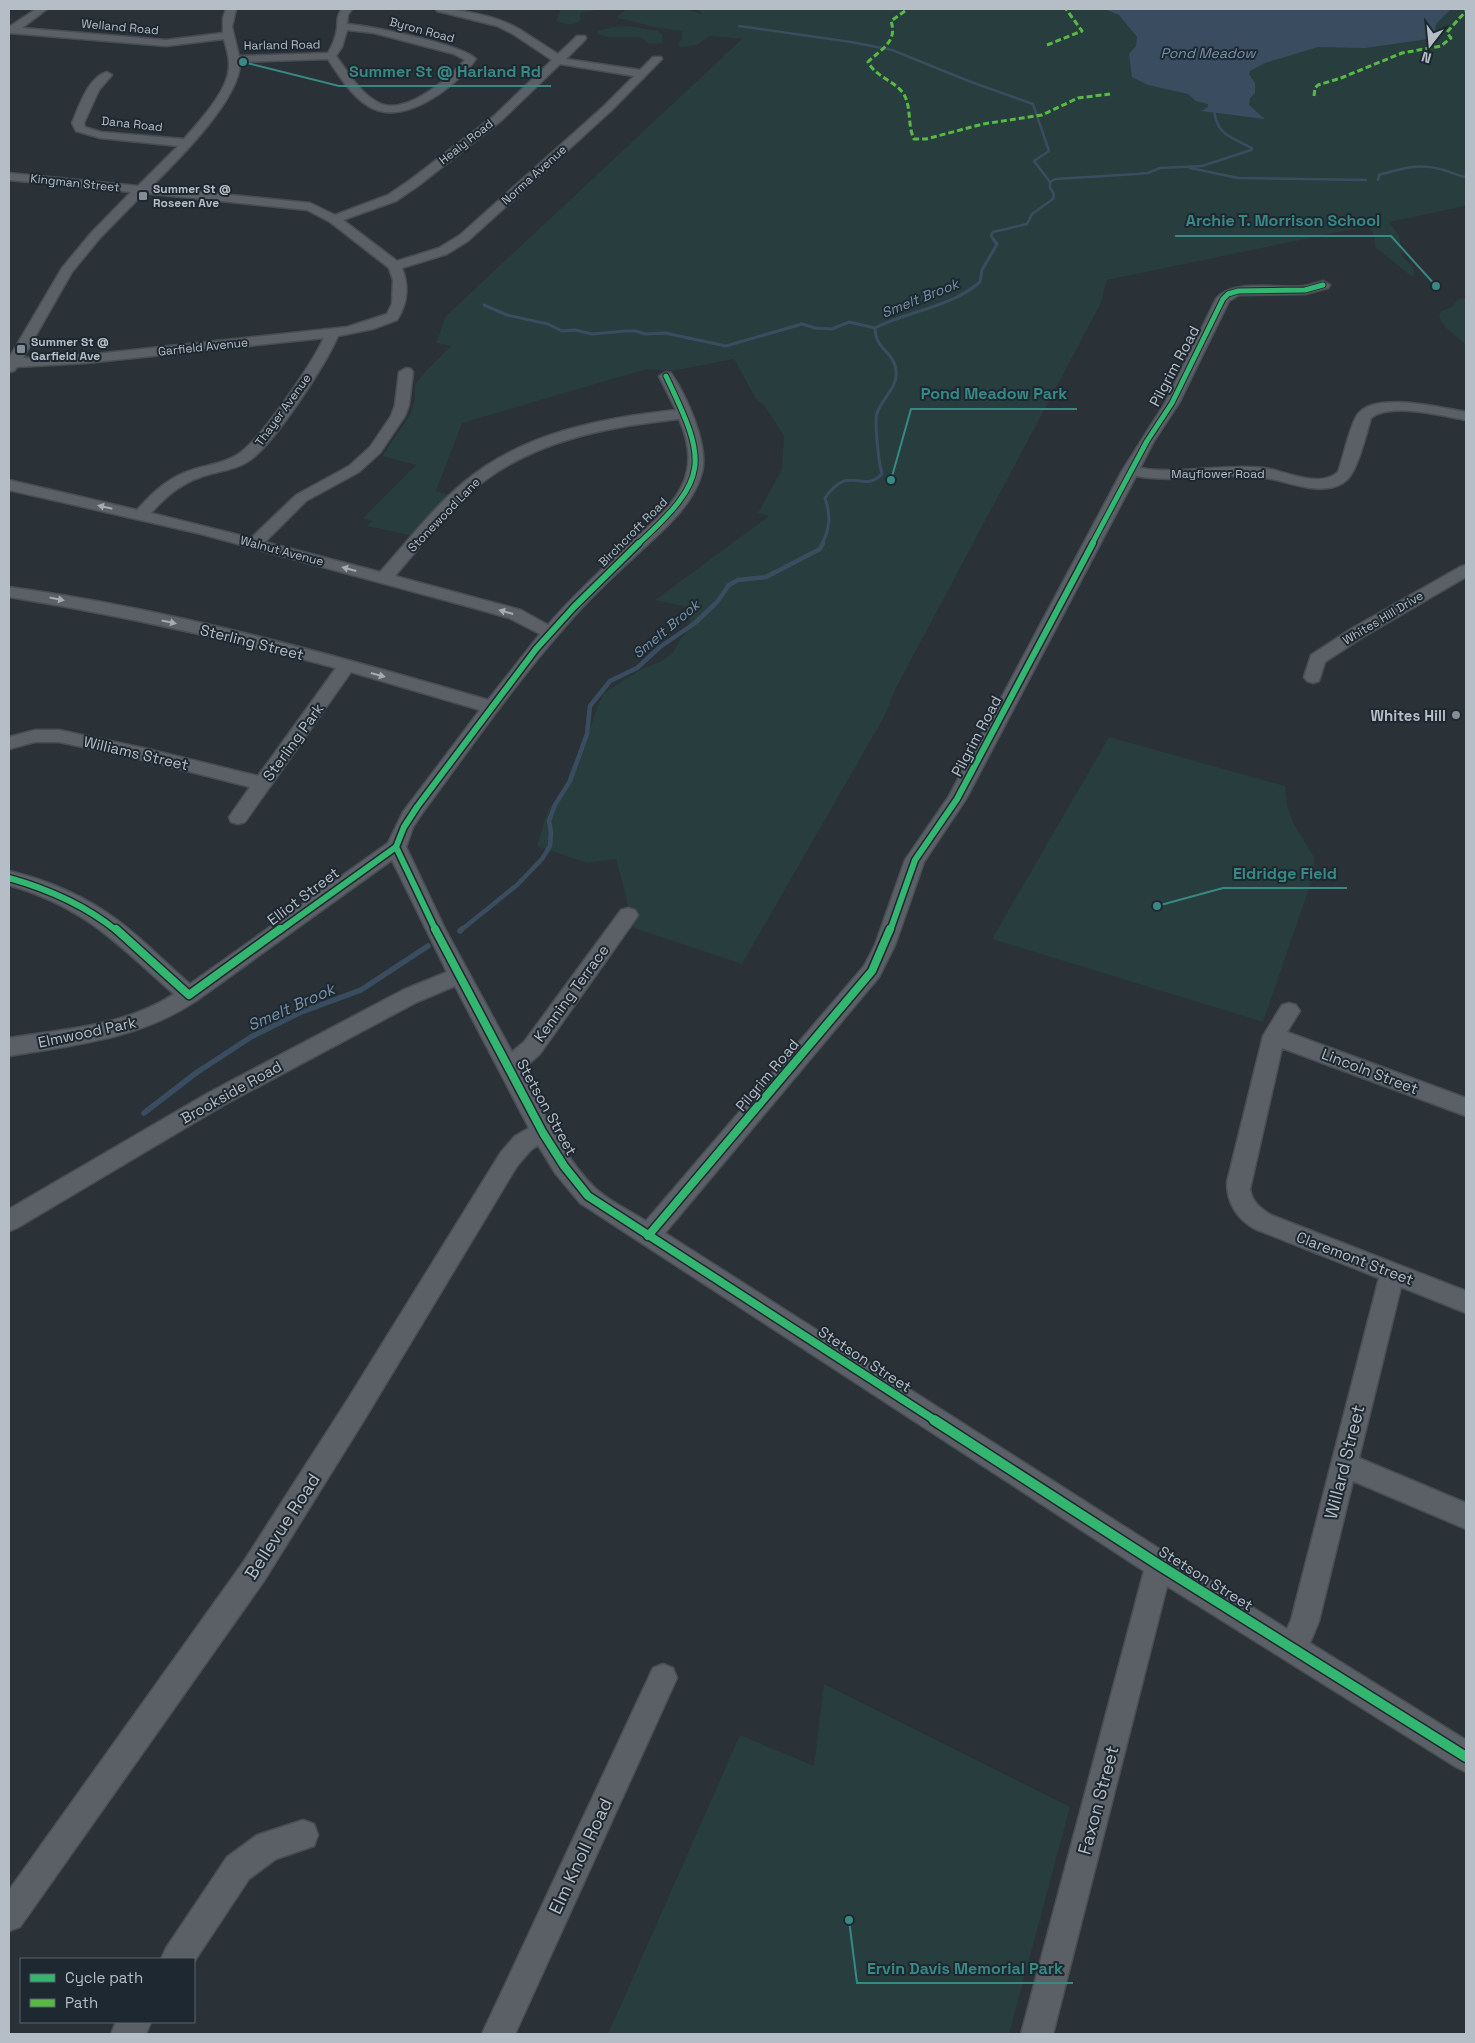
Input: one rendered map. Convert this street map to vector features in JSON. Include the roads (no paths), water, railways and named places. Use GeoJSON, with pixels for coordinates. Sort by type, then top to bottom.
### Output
{"type":"FeatureCollection","features":[{"type":"Feature","properties":{"kind":"street"},"geometry":{"type":"LineString","coordinates":[[11,30],[42,9]]}},
{"type":"Feature","properties":{"kind":"street"},"geometry":{"type":"LineString","coordinates":[[11,366],[74,260],[186,143],[230,83],[235,72],[227,20],[231,9]]}},
{"type":"Feature","properties":{"kind":"street"},"geometry":{"type":"LineString","coordinates":[[331,56],[337,46],[344,13],[347,9]]}},
{"type":"Feature","properties":{"kind":"street"},"geometry":{"type":"LineString","coordinates":[[441,9],[501,24],[559,59],[573,64],[642,74]]}},
{"type":"Feature","properties":{"kind":"street"},"geometry":{"type":"LineString","coordinates":[[470,16],[482,9]]}},
{"type":"Feature","properties":{"kind":"street","name":"Byron Road"},"geometry":{"type":"LineString","coordinates":[[331,56],[359,93],[375,106],[398,110],[410,107],[442,86],[471,59],[467,56],[374,30],[342,26]]}},
{"type":"Feature","properties":{"kind":"street","name":"Welland Road"},"geometry":{"type":"LineString","coordinates":[[11,30],[166,43],[229,35]]}},
{"type":"Feature","properties":{"kind":"street","name":"Healy Road"},"geometry":{"type":"LineString","coordinates":[[334,219],[392,198],[414,184],[498,118],[582,38]]}},
{"type":"Feature","properties":{"kind":"street","name":"Harland Road"},"geometry":{"type":"LineString","coordinates":[[234,59],[331,56]]}},
{"type":"Feature","properties":{"kind":"street","name":"Norma Avenue"},"geometry":{"type":"LineString","coordinates":[[395,266],[435,254],[464,238],[584,131],[656,59]]}},
{"type":"Feature","properties":{"kind":"street","name":"Dana Road"},"geometry":{"type":"LineString","coordinates":[[107,75],[100,80],[82,114],[78,123],[80,129],[100,135],[186,143]]}},
{"type":"Feature","properties":{"kind":"street","name":"Kingman Street"},"geometry":{"type":"LineString","coordinates":[[9,176],[310,207],[334,219],[395,266]]}},
{"type":"Feature","properties":{"kind":"street","name":"Garfield Avenue"},"geometry":{"type":"LineString","coordinates":[[11,366],[333,333],[368,326],[392,317],[399,304],[400,280],[395,266]]}},
{"type":"Feature","properties":{"kind":"street","name":"Pilgrim Road"},"geometry":{"type":"LineString","coordinates":[[648,1236],[872,970],[885,945],[915,860],[957,799],[1130,471],[1150,435],[1172,403],[1225,296],[1243,290],[1305,290],[1322,285]]}},
{"type":"Feature","properties":{"kind":"street","name":"Thayer Avenue"},"geometry":{"type":"LineString","coordinates":[[140,515],[161,494],[178,481],[232,463],[250,453],[263,439],[325,350],[333,333]]}},
{"type":"Feature","properties":{"kind":"street"},"geometry":{"type":"LineString","coordinates":[[255,543],[301,498],[354,469],[375,450],[398,416],[402,405],[406,372]]}},
{"type":"Feature","properties":{"kind":"street","name":"Birchcroft Road"},"geometry":{"type":"LineString","coordinates":[[550,633],[627,553],[667,516],[686,493],[695,473],[697,457],[692,433],[666,376]]}},
{"type":"Feature","properties":{"kind":"street","name":"Mayflower Road"},"geometry":{"type":"LineString","coordinates":[[1130,471],[1154,474],[1250,472],[1317,484],[1331,484],[1340,480],[1344,474],[1364,416],[1371,409],[1380,406],[1394,406],[1466,416]]}},
{"type":"Feature","properties":{"kind":"street","name":"Stonewood Lane"},"geometry":{"type":"LineString","coordinates":[[384,578],[463,491],[482,475],[502,463],[545,443],[568,435],[630,421],[683,414]]}},
{"type":"Feature","properties":{"kind":"street","name":"Walnut Avenue"},"geometry":{"type":"LineString","coordinates":[[9,485],[255,543],[384,578],[515,614],[550,633]]}},
{"type":"Feature","properties":{"kind":"street","name":"Whites Hill Drive"},"geometry":{"type":"LineString","coordinates":[[1313,677],[1317,659],[1357,633],[1466,570]]}},
{"type":"Feature","properties":{"kind":"street","name":"Sterling Street"},"geometry":{"type":"LineString","coordinates":[[9,592],[188,626],[347,666],[492,707]]}},
{"type":"Feature","properties":{"kind":"street"},"geometry":{"type":"LineString","coordinates":[[396,847],[399,835],[492,707],[550,633]]}},
{"type":"Feature","properties":{"kind":"street","name":"Sterling Park"},"geometry":{"type":"LineString","coordinates":[[238,817],[347,666]]}},
{"type":"Feature","properties":{"kind":"street","name":"Williams Street"},"geometry":{"type":"LineString","coordinates":[[9,742],[35,736],[59,736],[158,757],[263,784]]}},
{"type":"Feature","properties":{"kind":"street","name":"Stetson Street"},"geometry":{"type":"LineString","coordinates":[[396,847],[410,878],[542,1131],[573,1181],[588,1196],[1159,1565],[1466,1757]]}},
{"type":"Feature","properties":{"kind":"street","name":"Elliot Street"},"geometry":{"type":"LineString","coordinates":[[189,995],[396,847]]}},
{"type":"Feature","properties":{"kind":"street"},"geometry":{"type":"LineString","coordinates":[[9,878],[39,886],[62,895],[102,919],[124,936],[189,995]]}},
{"type":"Feature","properties":{"kind":"street","name":"Kenning Terrace"},"geometry":{"type":"LineString","coordinates":[[507,1064],[527,1053],[536,1042],[628,915]]}},
{"type":"Feature","properties":{"kind":"street","name":"Brookside Road"},"geometry":{"type":"LineString","coordinates":[[9,1220],[216,1099],[410,996],[460,975]]}},
{"type":"Feature","properties":{"kind":"street","name":"Elmwood Park"},"geometry":{"type":"LineString","coordinates":[[9,1047],[96,1034],[142,1021],[166,1010],[189,995]]}},
{"type":"Feature","properties":{"kind":"street"},"geometry":{"type":"LineString","coordinates":[[1274,1036],[1289,1011]]}},
{"type":"Feature","properties":{"kind":"street","name":"Lincoln Street"},"geometry":{"type":"LineString","coordinates":[[1274,1036],[1466,1107]]}},
{"type":"Feature","properties":{"kind":"street","name":"Claremont Street"},"geometry":{"type":"LineString","coordinates":[[1274,1036],[1239,1182],[1239,1196],[1246,1210],[1254,1217],[1272,1226],[1466,1302]]}},
{"type":"Feature","properties":{"kind":"street","name":"Bellevue Road"},"geometry":{"type":"LineString","coordinates":[[9,1916],[254,1571],[362,1400],[509,1159],[523,1143],[542,1131]]}},
{"type":"Feature","properties":{"kind":"street","name":"Willard Street"},"geometry":{"type":"LineString","coordinates":[[1293,1649],[1305,1621],[1392,1273]]}},
{"type":"Feature","properties":{"kind":"street"},"geometry":{"type":"LineString","coordinates":[[1343,1464],[1466,1516]]}},
{"type":"Feature","properties":{"kind":"street","name":"Faxon Street"},"geometry":{"type":"LineString","coordinates":[[1037,2034],[1159,1565]]}},
{"type":"Feature","properties":{"kind":"street","name":"Elm Knoll Road"},"geometry":{"type":"LineString","coordinates":[[498,2034],[663,1678]]}},
{"type":"Feature","properties":{"kind":"street"},"geometry":{"type":"LineString","coordinates":[[178,1958],[238,1868],[268,1846],[303,1835]]}},
{"type":"Feature","properties":{"kind":"street"},"geometry":{"type":"LineString","coordinates":[[126,2034],[134,2023]]}},
{"type":"Feature","properties":{"kind":"water","name":"Pond Meadow"},"geometry":{"type":"Polygon","coordinates":[[[1104,9],[1451,9],[1436,24],[1435,33],[1428,39],[1365,48],[1318,47],[1265,63],[1250,71],[1249,74],[1255,83],[1255,93],[1250,98],[1249,105],[1265,119],[1201,111],[1208,107],[1208,104],[1196,101],[1188,94],[1148,85],[1132,77],[1129,54],[1136,46],[1137,37],[1119,15],[1104,9]]]}},
{"type":"Feature","properties":{"kind":"waterway"},"geometry":{"type":"LineString","coordinates":[[739,26],[851,42],[892,50],[971,82],[1033,104],[1049,151],[1034,161],[1050,182]]}},
{"type":"Feature","properties":{"kind":"waterway","name":"Smelt Brook"},"geometry":{"type":"LineString","coordinates":[[1050,182],[1055,179],[1137,174],[1148,173],[1160,168],[1202,166],[1251,150],[1252,148],[1231,138],[1221,129],[1217,124],[1214,107]]}},
{"type":"Feature","properties":{"kind":"waterway"},"geometry":{"type":"LineString","coordinates":[[1378,180],[1379,175],[1416,167],[1432,167],[1466,177]]}},
{"type":"Feature","properties":{"kind":"waterway"},"geometry":{"type":"LineString","coordinates":[[1190,168],[1238,178],[1366,180]]}},
{"type":"Feature","properties":{"kind":"waterway","name":"Smelt Brook"},"geometry":{"type":"LineString","coordinates":[[994,240],[991,236],[993,232],[1027,224],[1032,214],[1053,199],[1054,194],[1050,188],[1050,182]]}},
{"type":"Feature","properties":{"kind":"waterway","name":"Smelt Brook"},"geometry":{"type":"LineString","coordinates":[[875,328],[956,298],[980,282],[982,270],[997,244],[993,239]]}},
{"type":"Feature","properties":{"kind":"waterway"},"geometry":{"type":"LineString","coordinates":[[484,305],[507,315],[548,324],[562,331],[575,330],[592,334],[626,331],[636,331],[645,334],[665,333],[726,346],[802,324],[815,328],[832,329],[849,322],[875,328]]}},
{"type":"Feature","properties":{"kind":"waterway","name":"Smelt Brook"},"geometry":{"type":"LineString","coordinates":[[822,544],[829,521],[825,498],[834,487],[849,480],[868,482],[875,480],[882,474],[877,443],[876,418],[879,408],[895,383],[896,371],[892,359],[878,341],[875,328]]}},
{"type":"Feature","properties":{"kind":"waterway","name":"Smelt Brook"},"geometry":{"type":"LineString","coordinates":[[462,929],[460,931],[517,885],[542,859],[550,846],[551,832],[549,821],[555,805],[570,781],[587,734],[590,706],[610,681],[637,668],[660,647],[695,623],[717,602],[729,585],[738,580],[766,577],[820,549],[823,543]]}},
{"type":"Feature","properties":{"kind":"waterway","name":"Smelt Brook"},"geometry":{"type":"LineString","coordinates":[[144,1113],[196,1073],[251,1037],[299,1013],[361,990],[428,946]]}},
{"type":"Feature","properties":{"kind":"place","name":"Summer St @ Harland Rd"},"geometry":{"type":"Point","coordinates":[243,62]}},
{"type":"Feature","properties":{"kind":"place","name":"Summer St @ Roseen Ave"},"geometry":{"type":"Point","coordinates":[143,196]}},
{"type":"Feature","properties":{"kind":"place","name":"Archie T. Morrison School"},"geometry":{"type":"Point","coordinates":[1436,286]}},
{"type":"Feature","properties":{"kind":"place","name":"Summer St @ Garfield Ave"},"geometry":{"type":"Point","coordinates":[21,349]}},
{"type":"Feature","properties":{"kind":"place","name":"Pond Meadow Park"},"geometry":{"type":"Point","coordinates":[891,480]}},
{"type":"Feature","properties":{"kind":"place","name":"Whites Hill"},"geometry":{"type":"Point","coordinates":[1456,715]}},
{"type":"Feature","properties":{"kind":"place","name":"Eldridge Field"},"geometry":{"type":"Point","coordinates":[1157,906]}},
{"type":"Feature","properties":{"kind":"place","name":"Ervin Davis Memorial Park"},"geometry":{"type":"Point","coordinates":[849,1920]}}]}
